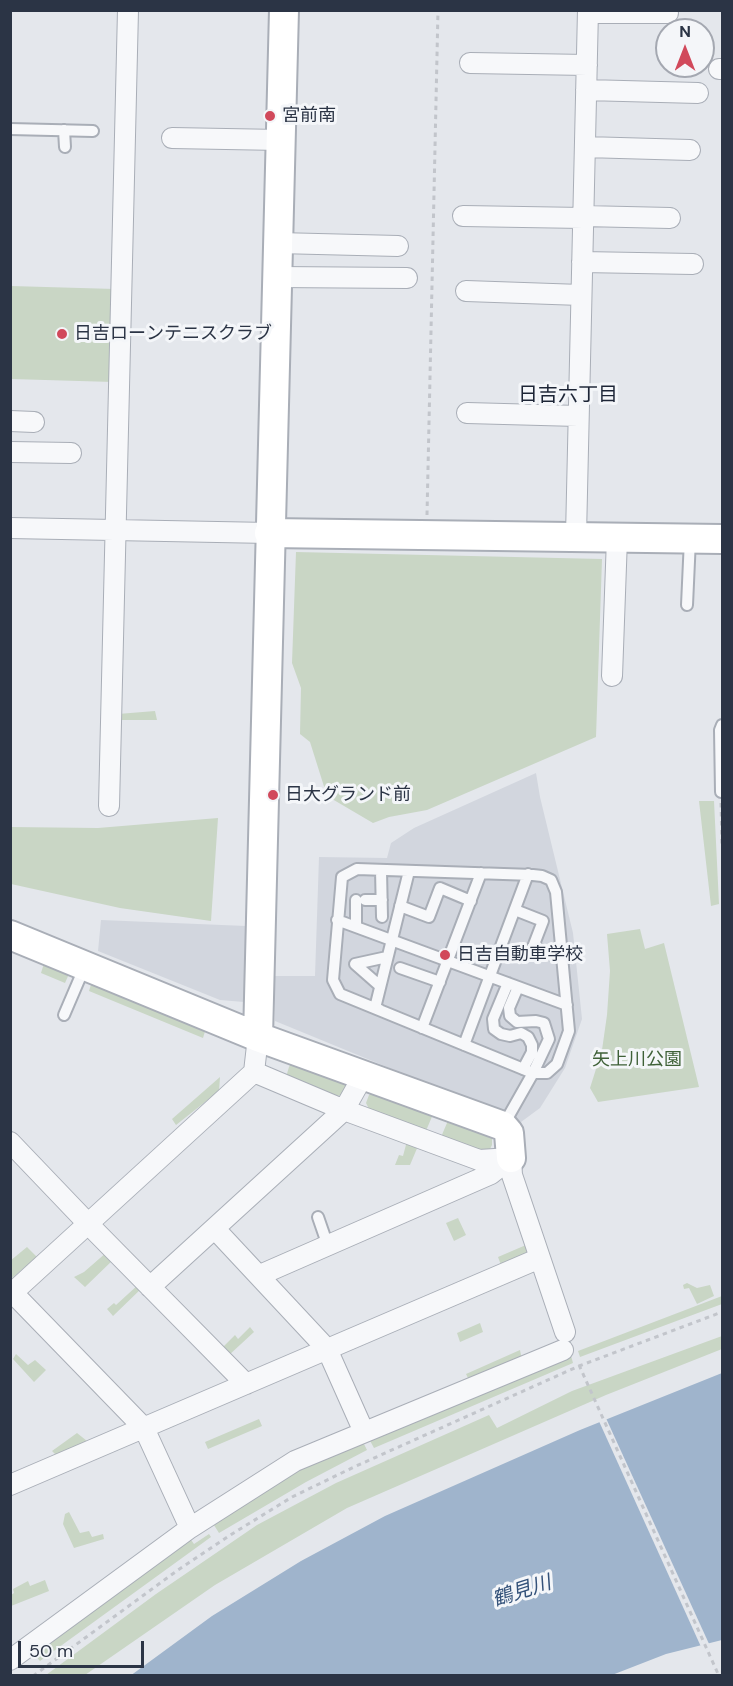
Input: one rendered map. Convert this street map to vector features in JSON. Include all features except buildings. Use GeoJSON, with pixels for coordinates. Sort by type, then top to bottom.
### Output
{"type":"FeatureCollection","features":[{"type":"Feature","properties":{"kind":"street"},"geometry":{"type":"LineString","coordinates":[[109,806],[128,10]]}},
{"type":"Feature","properties":{"kind":"street"},"geometry":{"type":"LineString","coordinates":[[190,1528],[144,1428],[11,1292],[89,1225],[254,1072],[258,1037],[284,10]]}},
{"type":"Feature","properties":{"kind":"street"},"geometry":{"type":"LineString","coordinates":[[576,536],[588,12],[668,13]]}},
{"type":"Feature","properties":{"kind":"street"},"geometry":{"type":"LineString","coordinates":[[483,60],[587,64]]}},
{"type":"Feature","properties":{"kind":"street"},"geometry":{"type":"LineString","coordinates":[[586,90],[698,93]]}},
{"type":"Feature","properties":{"kind":"street"},"geometry":{"type":"LineString","coordinates":[[182,143],[280,140]]}},
{"type":"Feature","properties":{"kind":"street"},"geometry":{"type":"LineString","coordinates":[[585,147],[690,150]]}},
{"type":"Feature","properties":{"kind":"street"},"geometry":{"type":"LineString","coordinates":[[462,216],[670,218]]}},
{"type":"Feature","properties":{"kind":"street"},"geometry":{"type":"LineString","coordinates":[[278,243],[398,246]]}},
{"type":"Feature","properties":{"kind":"street"},"geometry":{"type":"LineString","coordinates":[[582,262],[693,264]]}},
{"type":"Feature","properties":{"kind":"street"},"geometry":{"type":"LineString","coordinates":[[277,277],[407,278]]}},
{"type":"Feature","properties":{"kind":"street"},"geometry":{"type":"LineString","coordinates":[[465,292],[581,295]]}},
{"type":"Feature","properties":{"kind":"street"},"geometry":{"type":"LineString","coordinates":[[467,413],[578,417]]}},
{"type":"Feature","properties":{"kind":"street"},"geometry":{"type":"LineString","coordinates":[[10,422],[34,422]]}},
{"type":"Feature","properties":{"kind":"street"},"geometry":{"type":"LineString","coordinates":[[10,452],[63,458]]}},
{"type":"Feature","properties":{"kind":"street"},"geometry":{"type":"LineString","coordinates":[[10,528],[723,539]]}},
{"type":"Feature","properties":{"kind":"street"},"geometry":{"type":"LineString","coordinates":[[612,676],[617,538]]}},
{"type":"Feature","properties":{"kind":"street"},"geometry":{"type":"LineString","coordinates":[[10,935],[258,1037],[503,1126],[509,1133],[512,1175],[568,1347],[295,1461],[190,1528],[11,1659]]}},
{"type":"Feature","properties":{"kind":"street"},"geometry":{"type":"LineString","coordinates":[[254,1072],[344,1110],[479,1160],[511,1158]]}},
{"type":"Feature","properties":{"kind":"street"},"geometry":{"type":"LineString","coordinates":[[150,1287],[344,1110],[363,1076]]}},
{"type":"Feature","properties":{"kind":"street"},"geometry":{"type":"LineString","coordinates":[[10,1142],[246,1384]]}},
{"type":"Feature","properties":{"kind":"street"},"geometry":{"type":"LineString","coordinates":[[260,1275],[491,1174],[511,1158]]}},
{"type":"Feature","properties":{"kind":"street"},"geometry":{"type":"LineString","coordinates":[[215,1229],[327,1349],[364,1432]]}},
{"type":"Feature","properties":{"kind":"street"},"geometry":{"type":"LineString","coordinates":[[10,1485],[540,1258]]}},
{"type":"Feature","properties":{"kind":"lane"},"geometry":{"type":"LineString","coordinates":[[10,129],[93,131]]}},
{"type":"Feature","properties":{"kind":"lane"},"geometry":{"type":"LineString","coordinates":[[64,130],[65,147]]}},
{"type":"Feature","properties":{"kind":"lane"},"geometry":{"type":"LineString","coordinates":[[687,605],[690,538]]}},
{"type":"Feature","properties":{"kind":"lane"},"geometry":{"type":"LineString","coordinates":[[721,792],[720,730],[723,724]]}},
{"type":"Feature","properties":{"kind":"lane"},"geometry":{"type":"LineString","coordinates":[[375,1008],[422,1028],[528,1071],[547,1073],[557,1064],[569,1031],[556,892],[551,880],[542,876],[357,869],[342,877],[337,920],[333,980],[340,994],[375,1008],[528,1071]]}},
{"type":"Feature","properties":{"kind":"lane"},"geometry":{"type":"LineString","coordinates":[[381,870],[382,917]]}},
{"type":"Feature","properties":{"kind":"lane"},"geometry":{"type":"LineString","coordinates":[[375,1008],[409,871]]}},
{"type":"Feature","properties":{"kind":"lane"},"geometry":{"type":"LineString","coordinates":[[422,1028],[482,873]]}},
{"type":"Feature","properties":{"kind":"lane"},"geometry":{"type":"LineString","coordinates":[[464,1045],[528,874]]}},
{"type":"Feature","properties":{"kind":"lane"},"geometry":{"type":"LineString","coordinates":[[400,906],[429,917],[440,888],[471,901]]}},
{"type":"Feature","properties":{"kind":"lane"},"geometry":{"type":"LineString","coordinates":[[356,927],[361,900],[382,900]]}},
{"type":"Feature","properties":{"kind":"lane"},"geometry":{"type":"LineString","coordinates":[[516,910],[543,921],[533,947],[562,959]]}},
{"type":"Feature","properties":{"kind":"lane"},"geometry":{"type":"LineString","coordinates":[[337,920],[567,1005]]}},
{"type":"Feature","properties":{"kind":"lane"},"geometry":{"type":"LineString","coordinates":[[380,986],[355,964],[387,957]]}},
{"type":"Feature","properties":{"kind":"lane"},"geometry":{"type":"LineString","coordinates":[[64,1015],[85,966]]}},
{"type":"Feature","properties":{"kind":"lane"},"geometry":{"type":"LineString","coordinates":[[400,968],[440,982]]}},
{"type":"Feature","properties":{"kind":"lane"},"geometry":{"type":"LineString","coordinates":[[513,985],[493,1019],[494,1029],[501,1034],[510,1036],[521,1032],[528,1037],[532,1045],[528,1071]]}},
{"type":"Feature","properties":{"kind":"lane"},"geometry":{"type":"LineString","coordinates":[[503,1126],[528,1071],[549,1039],[544,1023],[517,1022],[510,1016],[513,985]]}},
{"type":"Feature","properties":{"kind":"lane"},"geometry":{"type":"LineString","coordinates":[[318,1217],[328,1246]]}},
{"type":"Feature","properties":{"kind":"path"},"geometry":{"type":"LineString","coordinates":[[426,535],[438,10]]}},
{"type":"Feature","properties":{"kind":"path"},"geometry":{"type":"LineString","coordinates":[[721,792],[723,845]]}},
{"type":"Feature","properties":{"kind":"path"},"geometry":{"type":"LineString","coordinates":[[33,1676],[178,1570],[292,1497],[354,1467],[580,1368],[723,1312]]}},
{"type":"Feature","properties":{"kind":"path"},"geometry":{"type":"LineString","coordinates":[[568,1347],[580,1368],[719,1676]]}},
{"type":"Feature","properties":{"kind":"shaded area","name":"日吉自動車学校"},"geometry":{"type":"Polygon","coordinates":[[[536,773],[573,933],[582,1019],[565,1068],[540,1108],[521,1122],[275,1021],[275,976],[315,976],[319,857],[387,858],[391,843],[414,828],[536,773]]]}},
{"type":"Feature","properties":{"kind":"shaded area"},"geometry":{"type":"Polygon","coordinates":[[[101,920],[246,926],[244,1002],[220,1000],[98,951],[101,920]]]}},
{"type":"Feature","properties":{"kind":"green space","name":"日吉ローンテニスクラブ"},"geometry":{"type":"Polygon","coordinates":[[[11,286],[115,289],[113,382],[11,379],[11,286]]]}},
{"type":"Feature","properties":{"kind":"green space"},"geometry":{"type":"Polygon","coordinates":[[[296,552],[602,559],[596,737],[427,810],[389,817],[373,823],[327,796],[310,742],[300,734],[301,688],[292,663],[296,552]]]}},
{"type":"Feature","properties":{"kind":"green space"},"geometry":{"type":"Polygon","coordinates":[[[155,711],[157,720],[118,720],[118,714],[155,711]]]}},
{"type":"Feature","properties":{"kind":"green space"},"geometry":{"type":"Polygon","coordinates":[[[699,801],[714,801],[719,904],[711,906],[699,801]]]}},
{"type":"Feature","properties":{"kind":"green space"},"geometry":{"type":"Polygon","coordinates":[[[218,818],[211,921],[120,908],[11,884],[11,827],[98,828],[218,818]]]}},
{"type":"Feature","properties":{"kind":"green space","name":"矢上川公園"},"geometry":{"type":"Polygon","coordinates":[[[640,929],[645,949],[664,943],[699,1087],[598,1102],[590,1088],[602,1050],[607,1015],[610,971],[607,934],[640,929]]]}},
{"type":"Feature","properties":{"kind":"green space"},"geometry":{"type":"Polygon","coordinates":[[[46,957],[72,967],[65,983],[41,973],[46,957]]]}},
{"type":"Feature","properties":{"kind":"green space"},"geometry":{"type":"Polygon","coordinates":[[[94,975],[206,1028],[203,1038],[89,991],[94,975]]]}},
{"type":"Feature","properties":{"kind":"green space"},"geometry":{"type":"Polygon","coordinates":[[[294,1058],[346,1079],[347,1088],[342,1095],[331,1097],[286,1077],[294,1058]]]}},
{"type":"Feature","properties":{"kind":"green space"},"geometry":{"type":"Polygon","coordinates":[[[220,1077],[219,1091],[176,1125],[172,1119],[220,1077]]]}},
{"type":"Feature","properties":{"kind":"green space"},"geometry":{"type":"Polygon","coordinates":[[[375,1089],[434,1112],[425,1133],[370,1111],[366,1103],[369,1095],[375,1089]]]}},
{"type":"Feature","properties":{"kind":"green space"},"geometry":{"type":"Polygon","coordinates":[[[450,1116],[492,1136],[489,1151],[481,1154],[441,1137],[450,1116]]]}},
{"type":"Feature","properties":{"kind":"green space"},"geometry":{"type":"Polygon","coordinates":[[[407,1141],[418,1146],[410,1165],[395,1165],[399,1155],[403,1156],[407,1141]]]}},
{"type":"Feature","properties":{"kind":"green space"},"geometry":{"type":"Polygon","coordinates":[[[458,1218],[466,1235],[454,1241],[446,1223],[458,1218]]]}},
{"type":"Feature","properties":{"kind":"green space"},"geometry":{"type":"Polygon","coordinates":[[[526,1245],[527,1253],[521,1260],[501,1265],[498,1257],[526,1245]]]}},
{"type":"Feature","properties":{"kind":"green space"},"geometry":{"type":"Polygon","coordinates":[[[27,1247],[37,1257],[12,1278],[10,1261],[27,1247]]]}},
{"type":"Feature","properties":{"kind":"green space"},"geometry":{"type":"Polygon","coordinates":[[[107,1252],[114,1259],[85,1287],[74,1277],[84,1272],[107,1252]]]}},
{"type":"Feature","properties":{"kind":"green space"},"geometry":{"type":"Polygon","coordinates":[[[687,1283],[697,1288],[710,1285],[714,1296],[697,1304],[689,1288],[684,1289],[683,1285],[687,1283]]]}},
{"type":"Feature","properties":{"kind":"green space"},"geometry":{"type":"Polygon","coordinates":[[[139,1284],[142,1288],[113,1316],[107,1309],[114,1303],[116,1305],[139,1284]]]}},
{"type":"Feature","properties":{"kind":"green space"},"geometry":{"type":"Polygon","coordinates":[[[722,1296],[722,1304],[580,1357],[578,1351],[722,1296]]]}},
{"type":"Feature","properties":{"kind":"green space"},"geometry":{"type":"Polygon","coordinates":[[[480,1323],[483,1332],[460,1342],[457,1333],[480,1323]]]}},
{"type":"Feature","properties":{"kind":"green space"},"geometry":{"type":"Polygon","coordinates":[[[250,1327],[254,1332],[228,1356],[222,1348],[235,1335],[238,1339],[250,1327]]]}},
{"type":"Feature","properties":{"kind":"green space"},"geometry":{"type":"Polygon","coordinates":[[[722,1336],[722,1349],[606,1395],[347,1508],[215,1585],[85,1675],[46,1675],[156,1594],[257,1525],[336,1483],[489,1415],[497,1428],[572,1391],[722,1336]]]}},
{"type":"Feature","properties":{"kind":"green space"},"geometry":{"type":"Polygon","coordinates":[[[520,1350],[522,1360],[469,1380],[466,1374],[520,1350]]]}},
{"type":"Feature","properties":{"kind":"green space"},"geometry":{"type":"Polygon","coordinates":[[[570,1352],[573,1363],[374,1448],[368,1437],[570,1352]]]}},
{"type":"Feature","properties":{"kind":"green space"},"geometry":{"type":"Polygon","coordinates":[[[16,1354],[28,1365],[35,1360],[46,1370],[34,1382],[13,1359],[16,1354]]]}},
{"type":"Feature","properties":{"kind":"green space"},"geometry":{"type":"Polygon","coordinates":[[[259,1419],[262,1426],[208,1449],[205,1442],[259,1419]]]}},
{"type":"Feature","properties":{"kind":"green space"},"geometry":{"type":"Polygon","coordinates":[[[77,1433],[87,1441],[56,1455],[52,1451],[77,1433]]]}},
{"type":"Feature","properties":{"kind":"green space"},"geometry":{"type":"Polygon","coordinates":[[[362,1440],[367,1450],[306,1482],[219,1533],[212,1522],[297,1468],[362,1440]]]}},
{"type":"Feature","properties":{"kind":"green space"},"geometry":{"type":"Polygon","coordinates":[[[69,1512],[80,1533],[89,1531],[92,1537],[103,1534],[104,1539],[74,1548],[63,1524],[65,1514],[69,1512]]]}},
{"type":"Feature","properties":{"kind":"green space"},"geometry":{"type":"Polygon","coordinates":[[[209,1534],[211,1537],[40,1661],[33,1653],[189,1537],[194,1544],[209,1534]]]}},
{"type":"Feature","properties":{"kind":"green space"},"geometry":{"type":"Polygon","coordinates":[[[45,1580],[49,1591],[11,1606],[13,1589],[28,1581],[30,1586],[45,1580]]]}},
{"type":"Feature","properties":{"kind":"water","name":"鶴見川"},"geometry":{"type":"Polygon","coordinates":[[[722,1373],[722,1640],[666,1654],[612,1675],[130,1676],[212,1616],[301,1561],[385,1516],[580,1430],[722,1373]]]}},
{"type":"Feature","properties":{"kind":"pier"},"geometry":{"type":"Polygon","coordinates":[[[605,1416],[710,1646],[702,1649],[598,1419],[605,1416]]]}},
{"type":"Feature","properties":{"kind":"place","name":"宮前南"},"geometry":{"type":"Point","coordinates":[270,116]}},
{"type":"Feature","properties":{"kind":"place","name":"日吉ローンテニスクラブ"},"geometry":{"type":"Point","coordinates":[62,334]}},
{"type":"Feature","properties":{"kind":"place","name":"日大グランド前"},"geometry":{"type":"Point","coordinates":[273,795]}},
{"type":"Feature","properties":{"kind":"place","name":"日吉自動車学校"},"geometry":{"type":"Point","coordinates":[445,955]}},
{"type":"Feature","properties":{"kind":"district","name":"日吉六丁目"},"geometry":{"type":"Point","coordinates":[568,396]}}]}
